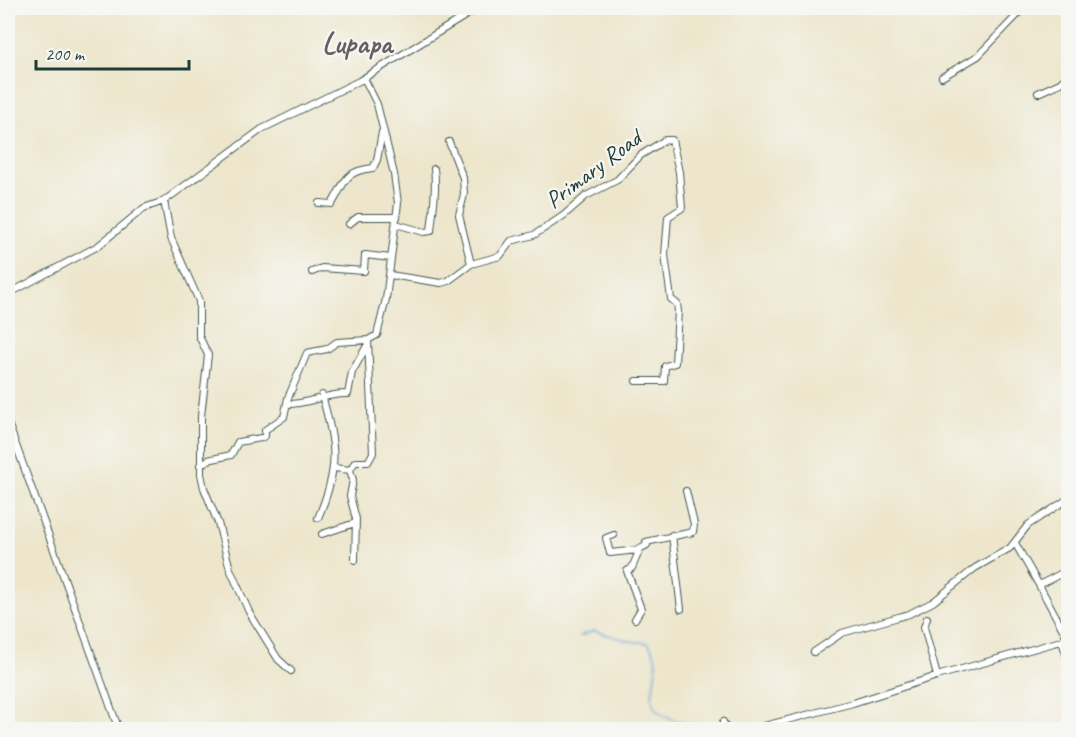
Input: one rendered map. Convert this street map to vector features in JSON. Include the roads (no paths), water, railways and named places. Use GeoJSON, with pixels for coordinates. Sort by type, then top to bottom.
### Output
{"type":"FeatureCollection","features":[{"type":"Feature","properties":{"kind":"street"},"geometry":{"type":"LineString","coordinates":[[8,294],[98,246],[144,208],[164,201],[262,129],[364,78],[478,8]]}},
{"type":"Feature","properties":{"kind":"street"},"geometry":{"type":"LineString","coordinates":[[942,77],[978,56],[1024,8]]}},
{"type":"Feature","properties":{"kind":"street"},"geometry":{"type":"LineString","coordinates":[[1038,93],[1060,83],[1068,75]]}},
{"type":"Feature","properties":{"kind":"street"},"geometry":{"type":"LineString","coordinates":[[288,404],[299,404],[322,395],[348,394],[352,372],[368,342],[377,335],[390,275],[397,220],[394,174],[377,104],[364,78]]}},
{"type":"Feature","properties":{"kind":"street"},"geometry":{"type":"LineString","coordinates":[[319,203],[332,204],[335,193],[348,175],[373,168],[377,160],[383,128]]}},
{"type":"Feature","properties":{"kind":"street","name":"Primary Road"},"geometry":{"type":"LineString","coordinates":[[471,264],[500,255],[511,242],[534,234],[563,216],[586,196],[617,180],[641,154],[671,139],[679,172],[681,208],[668,217],[665,241],[671,299],[677,304],[679,317],[675,363],[665,366],[664,381],[636,381]]}},
{"type":"Feature","properties":{"kind":"street"},"geometry":{"type":"LineString","coordinates":[[390,275],[441,283],[448,281],[471,264],[466,241],[462,238],[459,215],[464,194],[463,178],[449,142]]}},
{"type":"Feature","properties":{"kind":"street"},"geometry":{"type":"LineString","coordinates":[[349,224],[358,217],[397,220],[424,232],[431,231],[432,198],[437,187],[434,169]]}},
{"type":"Feature","properties":{"kind":"street"},"geometry":{"type":"LineString","coordinates":[[164,201],[171,238],[199,301],[200,336],[208,355],[201,416],[200,465],[204,488],[218,523],[230,569],[249,612],[278,659],[291,670]]}},
{"type":"Feature","properties":{"kind":"street"},"geometry":{"type":"LineString","coordinates":[[312,272],[322,268],[364,271],[364,255],[391,258]]}},
{"type":"Feature","properties":{"kind":"street"},"geometry":{"type":"LineString","coordinates":[[200,465],[208,460],[231,455],[238,442],[264,436],[265,430],[284,417],[307,353],[327,349],[337,342],[368,342]]}},
{"type":"Feature","properties":{"kind":"street"},"geometry":{"type":"LineString","coordinates":[[355,560],[355,523],[350,470],[355,462],[368,462],[373,453],[368,342]]}},
{"type":"Feature","properties":{"kind":"street"},"geometry":{"type":"LineString","coordinates":[[318,518],[332,484],[335,443],[322,395]]}},
{"type":"Feature","properties":{"kind":"street"},"geometry":{"type":"LineString","coordinates":[[8,423],[119,729]]}},
{"type":"Feature","properties":{"kind":"street"},"geometry":{"type":"LineString","coordinates":[[334,468],[350,470]]}},
{"type":"Feature","properties":{"kind":"street"},"geometry":{"type":"LineString","coordinates":[[614,535],[606,538],[610,554],[641,548],[647,545],[646,542],[672,535],[693,532],[694,524],[686,491]]}},
{"type":"Feature","properties":{"kind":"street"},"geometry":{"type":"LineString","coordinates":[[814,652],[842,633],[909,614],[933,602],[975,568],[1015,543],[1028,525],[1068,499]]}},
{"type":"Feature","properties":{"kind":"street"},"geometry":{"type":"LineString","coordinates":[[322,534],[355,523]]}},
{"type":"Feature","properties":{"kind":"street"},"geometry":{"type":"LineString","coordinates":[[672,535],[681,609]]}},
{"type":"Feature","properties":{"kind":"street"},"geometry":{"type":"LineString","coordinates":[[1015,543],[1066,640],[1068,660]]}},
{"type":"Feature","properties":{"kind":"street"},"geometry":{"type":"LineString","coordinates":[[635,619],[641,609],[627,571],[632,568],[641,548]]}},
{"type":"Feature","properties":{"kind":"street"},"geometry":{"type":"LineString","coordinates":[[1039,585],[1068,570]]}},
{"type":"Feature","properties":{"kind":"street"},"geometry":{"type":"LineString","coordinates":[[927,618],[924,627],[937,676]]}},
{"type":"Feature","properties":{"kind":"street"},"geometry":{"type":"LineString","coordinates":[[749,729],[854,703],[937,676],[1066,640]]}},
{"type":"Feature","properties":{"kind":"street"},"geometry":{"type":"LineString","coordinates":[[723,722],[727,729]]}},
{"type":"Feature","properties":{"kind":"waterway"},"geometry":{"type":"LineString","coordinates":[[580,636],[594,631],[629,641],[648,643],[654,653],[656,663],[652,700],[654,707],[665,716],[705,730]]}},
{"type":"Feature","properties":{"kind":"district","name":"Lupapa"},"geometry":{"type":"Point","coordinates":[357,43]}}]}
